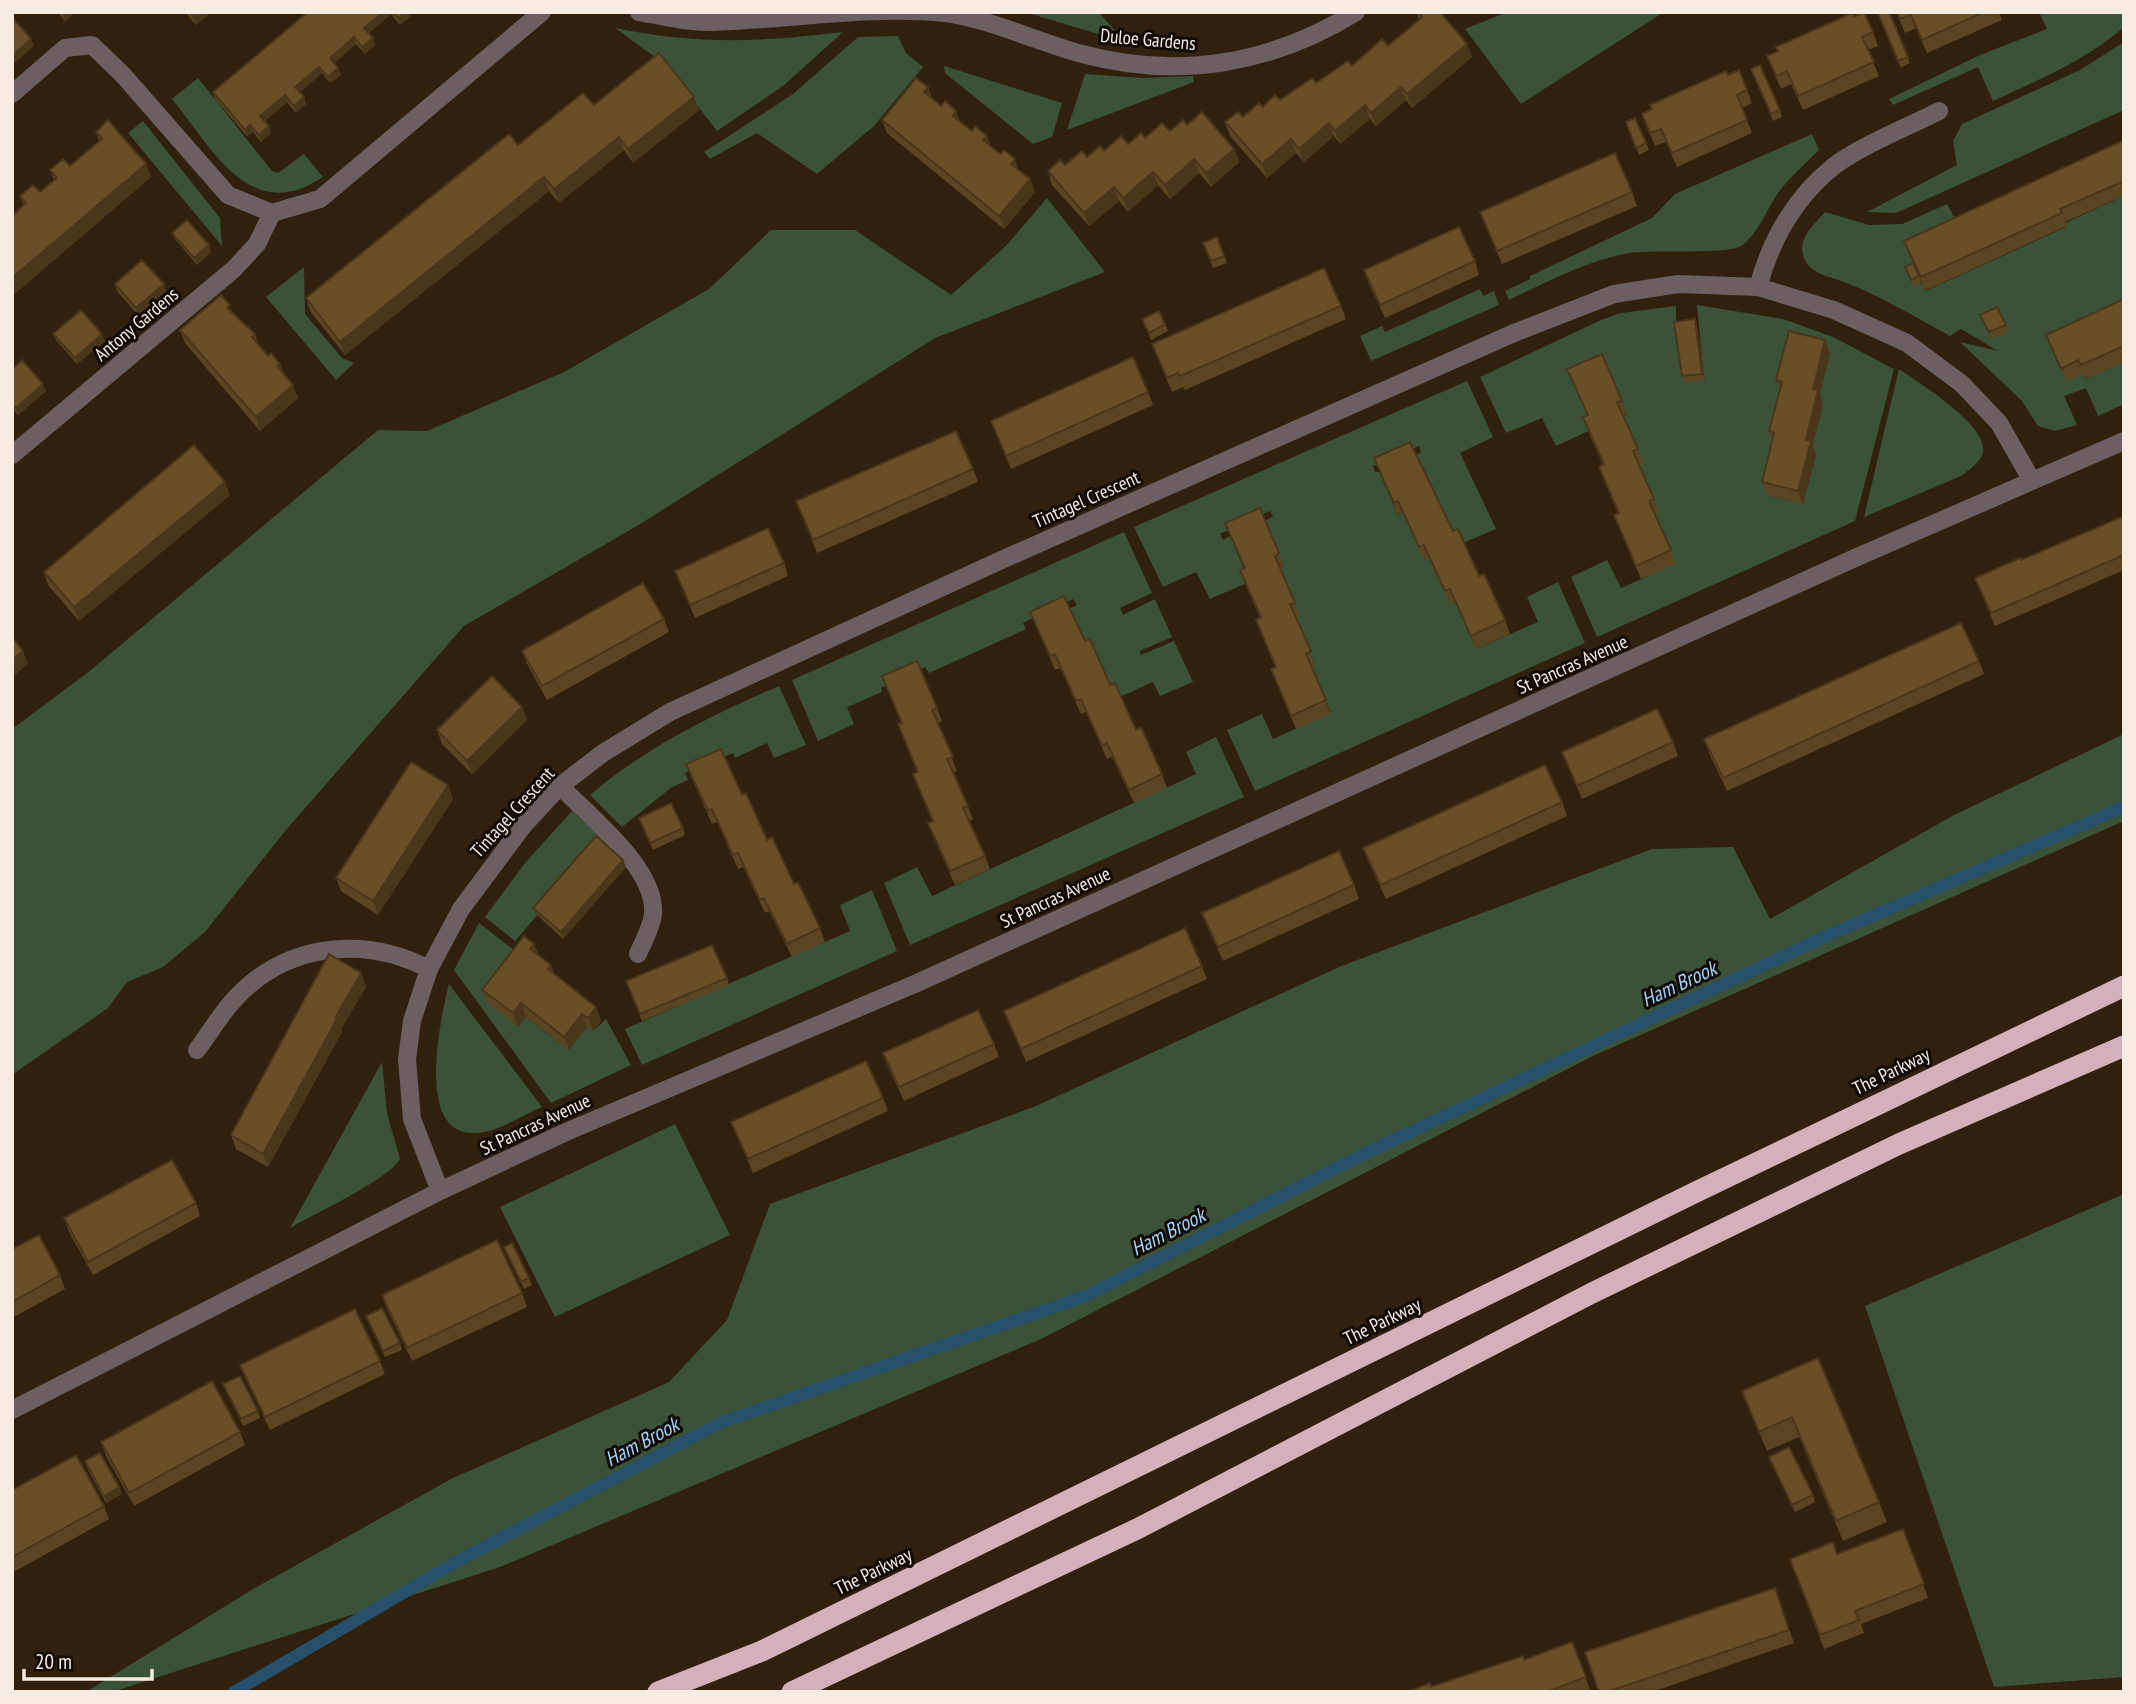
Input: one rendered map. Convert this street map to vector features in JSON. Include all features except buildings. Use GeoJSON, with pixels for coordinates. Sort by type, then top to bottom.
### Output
{"type":"FeatureCollection","features":[{"type":"Feature","properties":{"kind":"highway","name":"The Parkway"},"geometry":{"type":"LineString","coordinates":[[658,1692],[762,1651],[1709,1185],[2124,986]]}},
{"type":"Feature","properties":{"kind":"highway"},"geometry":{"type":"LineString","coordinates":[[792,1692],[1137,1529],[1592,1293],[1862,1161],[2124,1046]]}},
{"type":"Feature","properties":{"kind":"street"},"geometry":{"type":"LineString","coordinates":[[12,94],[65,48],[92,45],[123,75],[228,195],[272,213],[320,199],[542,12]]}},
{"type":"Feature","properties":{"kind":"street","name":"Duloe Gardens"},"geometry":{"type":"LineString","coordinates":[[639,12],[710,22],[813,14],[946,13],[1084,54],[1138,64],[1197,66],[1251,58],[1317,36],[1356,12]]}},
{"type":"Feature","properties":{"kind":"street"},"geometry":{"type":"LineString","coordinates":[[1758,287],[1767,254],[1785,220],[1835,166],[1939,111]]}},
{"type":"Feature","properties":{"kind":"street","name":"Antony Gardens"},"geometry":{"type":"LineString","coordinates":[[12,455],[234,269],[257,244],[272,213]]}},
{"type":"Feature","properties":{"kind":"street","name":"Tintagel Crescent"},"geometry":{"type":"LineString","coordinates":[[440,1191],[421,1148],[408,1088],[407,1059],[412,1021],[429,969],[461,909],[491,865],[560,786],[603,753],[670,712],[997,562],[1514,333],[1614,294],[1678,284],[1758,287],[1834,310],[1906,343],[1962,384],[1999,423],[2031,480]]}},
{"type":"Feature","properties":{"kind":"street","name":"St Pancras Avenue"},"geometry":{"type":"LineString","coordinates":[[12,1410],[440,1191],[614,1111],[917,983],[2031,480],[2124,442]]}},
{"type":"Feature","properties":{"kind":"street"},"geometry":{"type":"LineString","coordinates":[[560,786],[636,864],[650,891],[653,915],[638,954]]}},
{"type":"Feature","properties":{"kind":"street"},"geometry":{"type":"LineString","coordinates":[[197,1050],[232,1002],[262,976],[300,955],[329,948],[373,948],[429,969]]}},
{"type":"Feature","properties":{"kind":"green space"},"geometry":{"type":"Polygon","coordinates":[[[1025,12],[1099,12],[1124,42],[1025,12]]]}},
{"type":"Feature","properties":{"kind":"green space"},"geometry":{"type":"Polygon","coordinates":[[[1507,12],[1664,12],[1521,104],[1465,29],[1507,12]]]}},
{"type":"Feature","properties":{"kind":"green space"},"geometry":{"type":"Polygon","coordinates":[[[2039,12],[2124,12],[2124,27],[2078,60],[1993,101],[1978,67],[1893,105],[1889,99],[1980,55],[2047,29],[2039,12]]]}},
{"type":"Feature","properties":{"kind":"green space"},"geometry":{"type":"Polygon","coordinates":[[[615,28],[674,37],[729,40],[843,32],[783,86],[717,131],[666,65],[615,28]]]}},
{"type":"Feature","properties":{"kind":"green space"},"geometry":{"type":"Polygon","coordinates":[[[898,36],[906,53],[923,67],[874,126],[817,174],[757,133],[710,159],[704,152],[793,94],[858,37],[898,36]]]}},
{"type":"Feature","properties":{"kind":"green space"},"geometry":{"type":"Polygon","coordinates":[[[2124,42],[2124,110],[1896,213],[1867,212],[1957,165],[1953,141],[1962,124],[2080,70],[2124,42]]]}},
{"type":"Feature","properties":{"kind":"green space"},"geometry":{"type":"Polygon","coordinates":[[[944,66],[1062,103],[1052,137],[1033,144],[945,73],[944,66]]]}},
{"type":"Feature","properties":{"kind":"green space"},"geometry":{"type":"Polygon","coordinates":[[[1085,74],[1143,78],[1193,76],[1194,82],[1067,130],[1085,74]]]}},
{"type":"Feature","properties":{"kind":"green space"},"geometry":{"type":"Polygon","coordinates":[[[198,78],[272,171],[278,173],[304,154],[323,177],[297,190],[274,193],[254,187],[235,175],[219,159],[172,99],[198,78]]]}},
{"type":"Feature","properties":{"kind":"green space"},"geometry":{"type":"Polygon","coordinates":[[[143,121],[220,218],[222,246],[128,133],[143,121]]]}},
{"type":"Feature","properties":{"kind":"green space"},"geometry":{"type":"Polygon","coordinates":[[[1812,134],[1819,150],[1782,187],[1757,229],[1741,246],[1721,250],[1629,253],[1597,261],[1509,300],[1505,291],[1530,279],[1530,276],[1652,218],[1675,194],[1812,134]]]}},
{"type":"Feature","properties":{"kind":"green space"},"geometry":{"type":"Polygon","coordinates":[[[2124,196],[2124,316],[2083,374],[2086,379],[2124,362],[2124,404],[2098,416],[2086,388],[2064,396],[2077,425],[2055,431],[2038,426],[2022,401],[1960,342],[1998,351],[1961,329],[1950,336],[1871,294],[1817,272],[1809,266],[1803,254],[1806,234],[1825,212],[1869,225],[1902,224],[1947,204],[1961,230],[1909,255],[1915,270],[1914,287],[1921,283],[1926,291],[2066,227],[2065,223],[2124,196]]]}},
{"type":"Feature","properties":{"kind":"green space"},"geometry":{"type":"Polygon","coordinates":[[[1047,198],[1105,272],[935,338],[637,526],[464,626],[286,830],[205,932],[163,967],[127,982],[108,1008],[12,1075],[12,729],[86,674],[378,430],[427,431],[564,372],[709,289],[771,230],[855,230],[951,295],[1006,246],[1047,198]]]}},
{"type":"Feature","properties":{"kind":"green space"},"geometry":{"type":"Polygon","coordinates":[[[304,267],[305,314],[342,358],[354,363],[336,380],[266,297],[304,267]]]}},
{"type":"Feature","properties":{"kind":"green space"},"geometry":{"type":"Polygon","coordinates":[[[1480,289],[1483,296],[1494,291],[1499,305],[1371,361],[1360,336],[1382,326],[1385,332],[1480,289]]]}},
{"type":"Feature","properties":{"kind":"green space"},"geometry":{"type":"Polygon","coordinates":[[[1697,305],[1783,319],[1833,337],[1894,369],[1855,521],[1597,637],[1571,577],[1607,560],[1621,588],[1675,564],[1654,514],[1658,512],[1638,465],[1642,463],[1622,416],[1627,414],[1573,382],[1593,429],[1556,446],[1542,418],[1506,433],[1480,377],[1601,320],[1621,313],[1676,306],[1676,325],[1704,380],[1697,305]],[[1822,404],[1767,495],[1803,504],[1816,455],[1811,454],[1822,404]]]}},
{"type":"Feature","properties":{"kind":"green space"},"geometry":{"type":"Polygon","coordinates":[[[1899,369],[1936,394],[1964,418],[1982,441],[1983,452],[1977,463],[1961,476],[1864,517],[1899,369]]]}},
{"type":"Feature","properties":{"kind":"green space"},"geometry":{"type":"Polygon","coordinates":[[[1467,381],[1493,437],[1460,453],[1496,529],[1458,545],[1415,456],[1421,452],[1419,446],[1373,466],[1375,472],[1379,472],[1398,516],[1403,514],[1429,559],[1450,604],[1455,602],[1476,649],[1538,622],[1527,597],[1558,582],[1585,643],[1255,791],[1227,730],[1262,714],[1273,739],[1331,713],[1311,667],[1315,665],[1295,618],[1265,521],[1273,516],[1270,511],[1220,534],[1223,540],[1230,536],[1249,582],[1210,599],[1196,572],[1163,587],[1134,527],[1467,381]]]}},
{"type":"Feature","properties":{"kind":"green space"},"geometry":{"type":"Polygon","coordinates":[[[1124,532],[1152,593],[1120,608],[1123,615],[1155,599],[1172,637],[1140,651],[1141,655],[1174,641],[1193,682],[1160,696],[1153,682],[1115,699],[1069,609],[1077,605],[1073,599],[1023,623],[1026,629],[929,673],[925,667],[881,688],[882,692],[847,707],[854,724],[818,741],[792,680],[1124,532]]]}},
{"type":"Feature","properties":{"kind":"green space"},"geometry":{"type":"Polygon","coordinates":[[[779,686],[806,745],[774,758],[767,743],[735,758],[733,753],[685,773],[688,780],[672,787],[622,827],[590,795],[634,762],[680,733],[779,686]]]}},
{"type":"Feature","properties":{"kind":"green space"},"geometry":{"type":"Polygon","coordinates":[[[2124,734],[2124,821],[1593,1056],[1041,1339],[500,1567],[112,1692],[86,1692],[253,1589],[451,1479],[669,1382],[727,1320],[770,1204],[1036,1106],[1339,967],[1652,849],[1733,847],[1770,919],[1954,815],[2124,734]]]}},
{"type":"Feature","properties":{"kind":"green space"},"geometry":{"type":"Polygon","coordinates":[[[1216,737],[1244,797],[910,945],[884,883],[917,867],[932,896],[1196,774],[1186,752],[1216,737]]]}},
{"type":"Feature","properties":{"kind":"green space"},"geometry":{"type":"Polygon","coordinates":[[[572,811],[603,839],[515,941],[485,917],[525,863],[572,811]]]}},
{"type":"Feature","properties":{"kind":"green space"},"geometry":{"type":"Polygon","coordinates":[[[872,890],[897,951],[642,1065],[625,1029],[850,931],[840,905],[872,890]]]}},
{"type":"Feature","properties":{"kind":"green space"},"geometry":{"type":"Polygon","coordinates":[[[479,923],[515,951],[526,1017],[569,1050],[587,1027],[593,1031],[606,1019],[631,1065],[551,1103],[454,970],[479,923]]]}},
{"type":"Feature","properties":{"kind":"green space"},"geometry":{"type":"Polygon","coordinates":[[[449,984],[542,1107],[502,1126],[477,1133],[457,1129],[444,1116],[438,1097],[436,1073],[437,1047],[449,984]]]}},
{"type":"Feature","properties":{"kind":"green space"},"geometry":{"type":"Polygon","coordinates":[[[382,1062],[387,1113],[400,1159],[381,1177],[290,1228],[382,1062]]]}},
{"type":"Feature","properties":{"kind":"green space"},"geometry":{"type":"Polygon","coordinates":[[[675,1124],[730,1235],[555,1317],[500,1207],[675,1124]]]}},
{"type":"Feature","properties":{"kind":"green space"},"geometry":{"type":"Polygon","coordinates":[[[2124,1194],[2124,1677],[1994,1687],[1865,1306],[2124,1194]]]}},
{"type":"Feature","properties":{"kind":"waterway","name":"Ham Brook"},"geometry":{"type":"LineString","coordinates":[[234,1692],[458,1561],[720,1423],[1086,1296],[1360,1156],[1822,938],[2124,807]]}}]}
